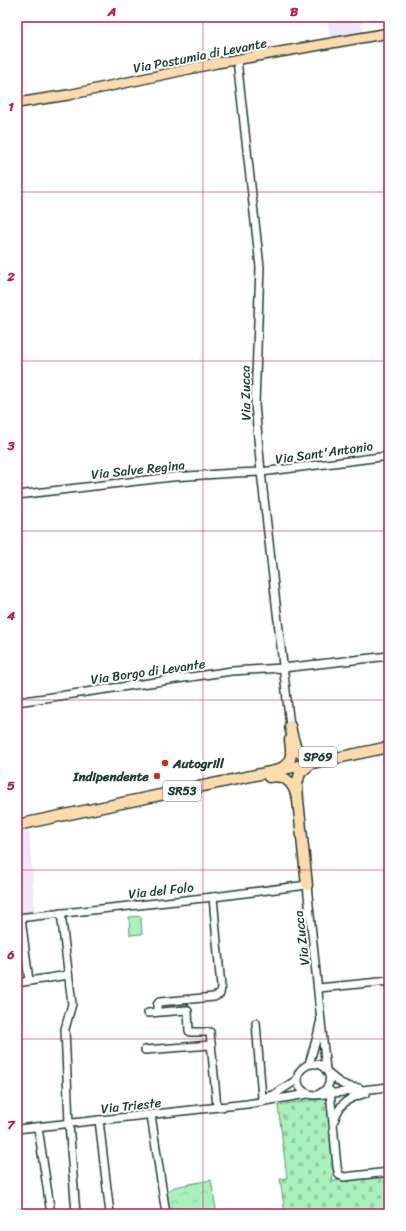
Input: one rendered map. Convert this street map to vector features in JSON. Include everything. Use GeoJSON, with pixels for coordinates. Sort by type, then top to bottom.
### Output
{"type":"FeatureCollection","features":[{"type":"Feature","properties":{"kind":"highway","name":"SP69"},"geometry":{"type":"LineString","coordinates":[[290,726],[296,747],[302,755],[306,757],[310,758],[343,752],[367,752]]}},
{"type":"Feature","properties":{"kind":"highway","name":"SP69"},"geometry":{"type":"LineString","coordinates":[[275,771],[287,765],[291,759],[290,726]]}},
{"type":"Feature","properties":{"kind":"highway","name":"SR53"},"geometry":{"type":"LineString","coordinates":[[17,825],[389,747]]}},
{"type":"Feature","properties":{"kind":"highway","name":"SP69"},"geometry":{"type":"LineString","coordinates":[[307,885],[298,800],[298,776],[302,770],[311,764]]}},
{"type":"Feature","properties":{"kind":"highway","name":"SP69"},"geometry":{"type":"LineString","coordinates":[[224,782],[247,781],[273,776],[283,777],[292,784],[298,800]]}},
{"type":"Feature","properties":{"kind":"highway"},"geometry":{"type":"LineString","coordinates":[[17,820],[58,817]]}},
{"type":"Feature","properties":{"kind":"highway"},"geometry":{"type":"LineString","coordinates":[[17,830],[58,817]]}},
{"type":"Feature","properties":{"kind":"main road","name":"Via Postumia di Levante"},"geometry":{"type":"LineString","coordinates":[[17,102],[68,95],[217,63],[389,33]]}},
{"type":"Feature","properties":{"kind":"street","name":"Via Zucca"},"geometry":{"type":"LineString","coordinates":[[237,60],[260,267],[255,404],[261,472],[290,726]]}},
{"type":"Feature","properties":{"kind":"street","name":"Via Sant'Antonio"},"geometry":{"type":"LineString","coordinates":[[261,472],[389,456]]}},
{"type":"Feature","properties":{"kind":"street","name":"Via Salve Regina"},"geometry":{"type":"LineString","coordinates":[[17,495],[172,477],[235,472],[261,472]]}},
{"type":"Feature","properties":{"kind":"street","name":"Via Borgo di Levante"},"geometry":{"type":"LineString","coordinates":[[17,702],[225,672],[283,668],[389,656]]}},
{"type":"Feature","properties":{"kind":"street","name":"Via Zucca"},"geometry":{"type":"LineString","coordinates":[[307,885],[333,1125]]}},
{"type":"Feature","properties":{"kind":"street","name":"Via del Folo"},"geometry":{"type":"LineString","coordinates":[[19,918],[214,897],[307,885]]}},
{"type":"Feature","properties":{"kind":"street"},"geometry":{"type":"LineString","coordinates":[[157,1012],[157,1005],[159,1002],[214,997],[220,994],[221,987],[214,897]]}},
{"type":"Feature","properties":{"kind":"street"},"geometry":{"type":"LineString","coordinates":[[61,913],[72,1004],[65,1029],[69,1123],[76,1214]]}},
{"type":"Feature","properties":{"kind":"street"},"geometry":{"type":"LineString","coordinates":[[19,918],[29,981]]}},
{"type":"Feature","properties":{"kind":"street"},"geometry":{"type":"LineString","coordinates":[[17,984],[68,975]]}},
{"type":"Feature","properties":{"kind":"street"},"geometry":{"type":"LineString","coordinates":[[319,988],[389,981]]}},
{"type":"Feature","properties":{"kind":"street"},"geometry":{"type":"LineString","coordinates":[[148,1013],[188,1010],[189,1031],[209,1031],[217,1107]]}},
{"type":"Feature","properties":{"kind":"street","name":"Via Zucca"},"geometry":{"type":"LineString","coordinates":[[298,1079],[301,1070],[309,1064],[317,1037],[321,1015]]}},
{"type":"Feature","properties":{"kind":"street"},"geometry":{"type":"LineString","coordinates":[[256,1023],[262,1098]]}},
{"type":"Feature","properties":{"kind":"street"},"geometry":{"type":"LineString","coordinates":[[146,1050],[211,1045]]}},
{"type":"Feature","properties":{"kind":"street"},"geometry":{"type":"LineString","coordinates":[[309,1064],[319,1064],[328,1075],[339,1083],[352,1087],[389,1088]]}},
{"type":"Feature","properties":{"kind":"street"},"geometry":{"type":"LineString","coordinates":[[314,1095],[326,1089],[328,1075]]}},
{"type":"Feature","properties":{"kind":"street"},"geometry":{"type":"LineString","coordinates":[[298,1079],[301,1088],[314,1095],[320,1095],[330,1104],[339,1175],[344,1177],[389,1172]]}},
{"type":"Feature","properties":{"kind":"street","name":"Via Trieste"},"geometry":{"type":"LineString","coordinates":[[247,1104],[274,1094],[298,1079]]}},
{"type":"Feature","properties":{"kind":"street"},"geometry":{"type":"LineString","coordinates":[[333,1125],[338,1110],[342,1104],[352,1097],[381,1088]]}},
{"type":"Feature","properties":{"kind":"street","name":"Via Trieste"},"geometry":{"type":"LineString","coordinates":[[17,1129],[381,1088]]}},
{"type":"Feature","properties":{"kind":"street"},"geometry":{"type":"LineString","coordinates":[[152,1115],[166,1214]]}},
{"type":"Feature","properties":{"kind":"street"},"geometry":{"type":"LineString","coordinates":[[99,1120],[110,1214]]}},
{"type":"Feature","properties":{"kind":"street"},"geometry":{"type":"LineString","coordinates":[[38,1127],[50,1214]]}},
{"type":"Feature","properties":{"kind":"shaded area"},"geometry":{"type":"Polygon","coordinates":[[[327,17],[361,17],[363,33],[330,39],[327,17]]]}},
{"type":"Feature","properties":{"kind":"shaded area"},"geometry":{"type":"Polygon","coordinates":[[[29,830],[35,913],[17,915],[17,832],[29,830]]]}},
{"type":"Feature","properties":{"kind":"green space"},"geometry":{"type":"Polygon","coordinates":[[[141,916],[142,934],[130,935],[129,917],[141,916]]]}},
{"type":"Feature","properties":{"kind":"green space"},"geometry":{"type":"Polygon","coordinates":[[[321,1099],[326,1103],[329,1109],[335,1171],[332,1174],[333,1181],[389,1175],[389,1214],[285,1214],[280,1179],[287,1178],[278,1105],[321,1099]]]}},
{"type":"Feature","properties":{"kind":"green space"},"geometry":{"type":"Polygon","coordinates":[[[211,1180],[217,1214],[169,1214],[166,1193],[174,1187],[211,1180]]]}},
{"type":"Feature","properties":{"kind":"place","name":"Autogrill"},"geometry":{"type":"Point","coordinates":[165,763]}},
{"type":"Feature","properties":{"kind":"place","name":"Indipendente"},"geometry":{"type":"Point","coordinates":[157,776]}}]}
